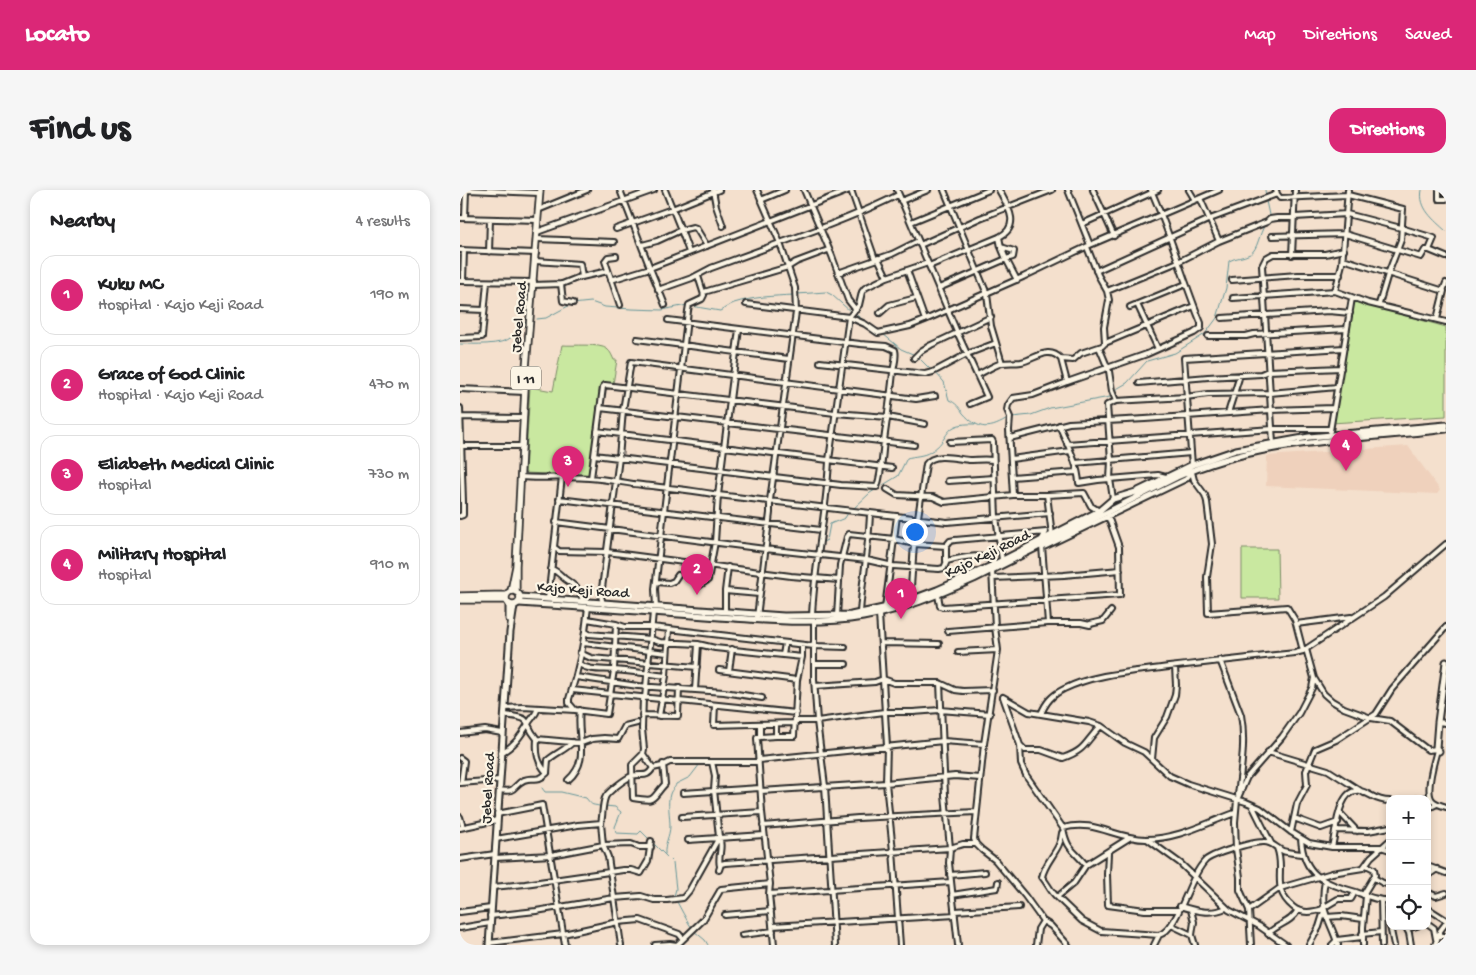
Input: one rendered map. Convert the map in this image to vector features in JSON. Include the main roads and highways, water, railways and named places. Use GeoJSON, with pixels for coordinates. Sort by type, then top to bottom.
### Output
{"type":"FeatureCollection","features":[{"type":"Feature","properties":{"kind":"main road","name":"Jebel Road"},"geometry":{"type":"LineString","coordinates":[[489,944],[502,733],[516,566],[523,418],[539,192]]}},
{"type":"Feature","properties":{"kind":"main road","name":"Kajo Keji Road"},"geometry":{"type":"LineString","coordinates":[[813,618],[860,613],[938,595],[1196,468],[1233,457],[1310,439],[1330,432],[1446,425]]}},
{"type":"Feature","properties":{"kind":"main road","name":"Kajo Keji Road"},"geometry":{"type":"LineString","coordinates":[[513,599],[548,599],[654,610],[757,616],[861,618],[879,614],[928,596],[995,563],[1042,544],[1052,535],[1099,511],[1113,499],[1136,492],[1192,465],[1236,450],[1310,439],[1404,434],[1446,429]]}},
{"type":"Feature","properties":{"kind":"main road"},"geometry":{"type":"LineString","coordinates":[[460,596],[513,599]]}},
{"type":"Feature","properties":{"kind":"main road","name":"Kajo Keji Road"},"geometry":{"type":"LineString","coordinates":[[513,599],[588,608],[725,612],[757,616]]}},
{"type":"Feature","properties":{"kind":"main road"},"geometry":{"type":"LineString","coordinates":[[460,600],[513,599]]}},
{"type":"Feature","properties":{"kind":"main road"},"geometry":{"type":"LineString","coordinates":[[1438,750],[1438,722],[1446,663]]}},
{"type":"Feature","properties":{"kind":"waterway"},"geometry":{"type":"LineString","coordinates":[[1265,190],[1266,197]]}},
{"type":"Feature","properties":{"kind":"waterway"},"geometry":{"type":"LineString","coordinates":[[1422,190],[1421,196],[1425,208],[1432,218],[1446,231]]}},
{"type":"Feature","properties":{"kind":"waterway"},"geometry":{"type":"LineString","coordinates":[[1266,201],[1268,219]]}},
{"type":"Feature","properties":{"kind":"waterway"},"geometry":{"type":"LineString","coordinates":[[1113,391],[1127,383],[1147,361],[1175,353],[1205,334],[1217,318],[1226,288],[1229,261],[1253,252],[1265,225]]}},
{"type":"Feature","properties":{"kind":"waterway"},"geometry":{"type":"LineString","coordinates":[[797,294],[826,292],[851,312]]}},
{"type":"Feature","properties":{"kind":"waterway"},"geometry":{"type":"LineString","coordinates":[[691,306],[720,311],[734,303],[748,299],[794,295]]}},
{"type":"Feature","properties":{"kind":"waterway"},"geometry":{"type":"LineString","coordinates":[[537,319],[546,318],[572,304],[591,302],[605,307],[662,310],[687,305]]}},
{"type":"Feature","properties":{"kind":"waterway"},"geometry":{"type":"LineString","coordinates":[[855,314],[880,332]]}},
{"type":"Feature","properties":{"kind":"waterway"},"geometry":{"type":"LineString","coordinates":[[460,344],[487,344],[507,340],[516,334],[526,321]]}},
{"type":"Feature","properties":{"kind":"waterway"},"geometry":{"type":"LineString","coordinates":[[883,334],[901,349],[915,355]]}},
{"type":"Feature","properties":{"kind":"waterway"},"geometry":{"type":"LineString","coordinates":[[918,357],[931,370]]}},
{"type":"Feature","properties":{"kind":"waterway"},"geometry":{"type":"LineString","coordinates":[[935,372],[944,382],[949,400],[954,402],[974,423],[985,427],[996,425],[1009,418]]}},
{"type":"Feature","properties":{"kind":"waterway"},"geometry":{"type":"LineString","coordinates":[[1012,417],[1031,415],[1050,408],[1110,397],[1111,394]]}},
{"type":"Feature","properties":{"kind":"waterway"},"geometry":{"type":"LineString","coordinates":[[853,509],[870,493],[898,476],[907,458],[930,452],[942,442],[948,432],[957,426],[975,424]]}},
{"type":"Feature","properties":{"kind":"waterway"},"geometry":{"type":"LineString","coordinates":[[821,543],[827,540],[830,524],[845,518],[848,513]]}},
{"type":"Feature","properties":{"kind":"waterway"},"geometry":{"type":"LineString","coordinates":[[665,854],[670,830],[670,794],[676,784],[690,777],[700,764]]}},
{"type":"Feature","properties":{"kind":"waterway"},"geometry":{"type":"LineString","coordinates":[[542,788],[545,792],[561,792],[586,798],[592,804],[602,807]]}},
{"type":"Feature","properties":{"kind":"waterway"},"geometry":{"type":"LineString","coordinates":[[605,806],[615,807],[621,812],[615,827],[616,833],[638,834],[641,831],[673,863],[676,889],[674,896],[692,928]]}},
{"type":"Feature","properties":{"kind":"waterway"},"geometry":{"type":"LineString","coordinates":[[694,931],[708,945]]}},
{"type":"Feature","properties":{"kind":"place","name":"Military Hospital"},"geometry":{"type":"Point","coordinates":[1346,471]}},
{"type":"Feature","properties":{"kind":"place","name":"Eliabeth Medical Clinic"},"geometry":{"type":"Point","coordinates":[568,487]}},
{"type":"Feature","properties":{"kind":"place","name":"Grace of God Clinic"},"geometry":{"type":"Point","coordinates":[697,595]}},
{"type":"Feature","properties":{"kind":"place","name":"Kuku MC"},"geometry":{"type":"Point","coordinates":[901,619]}}]}
